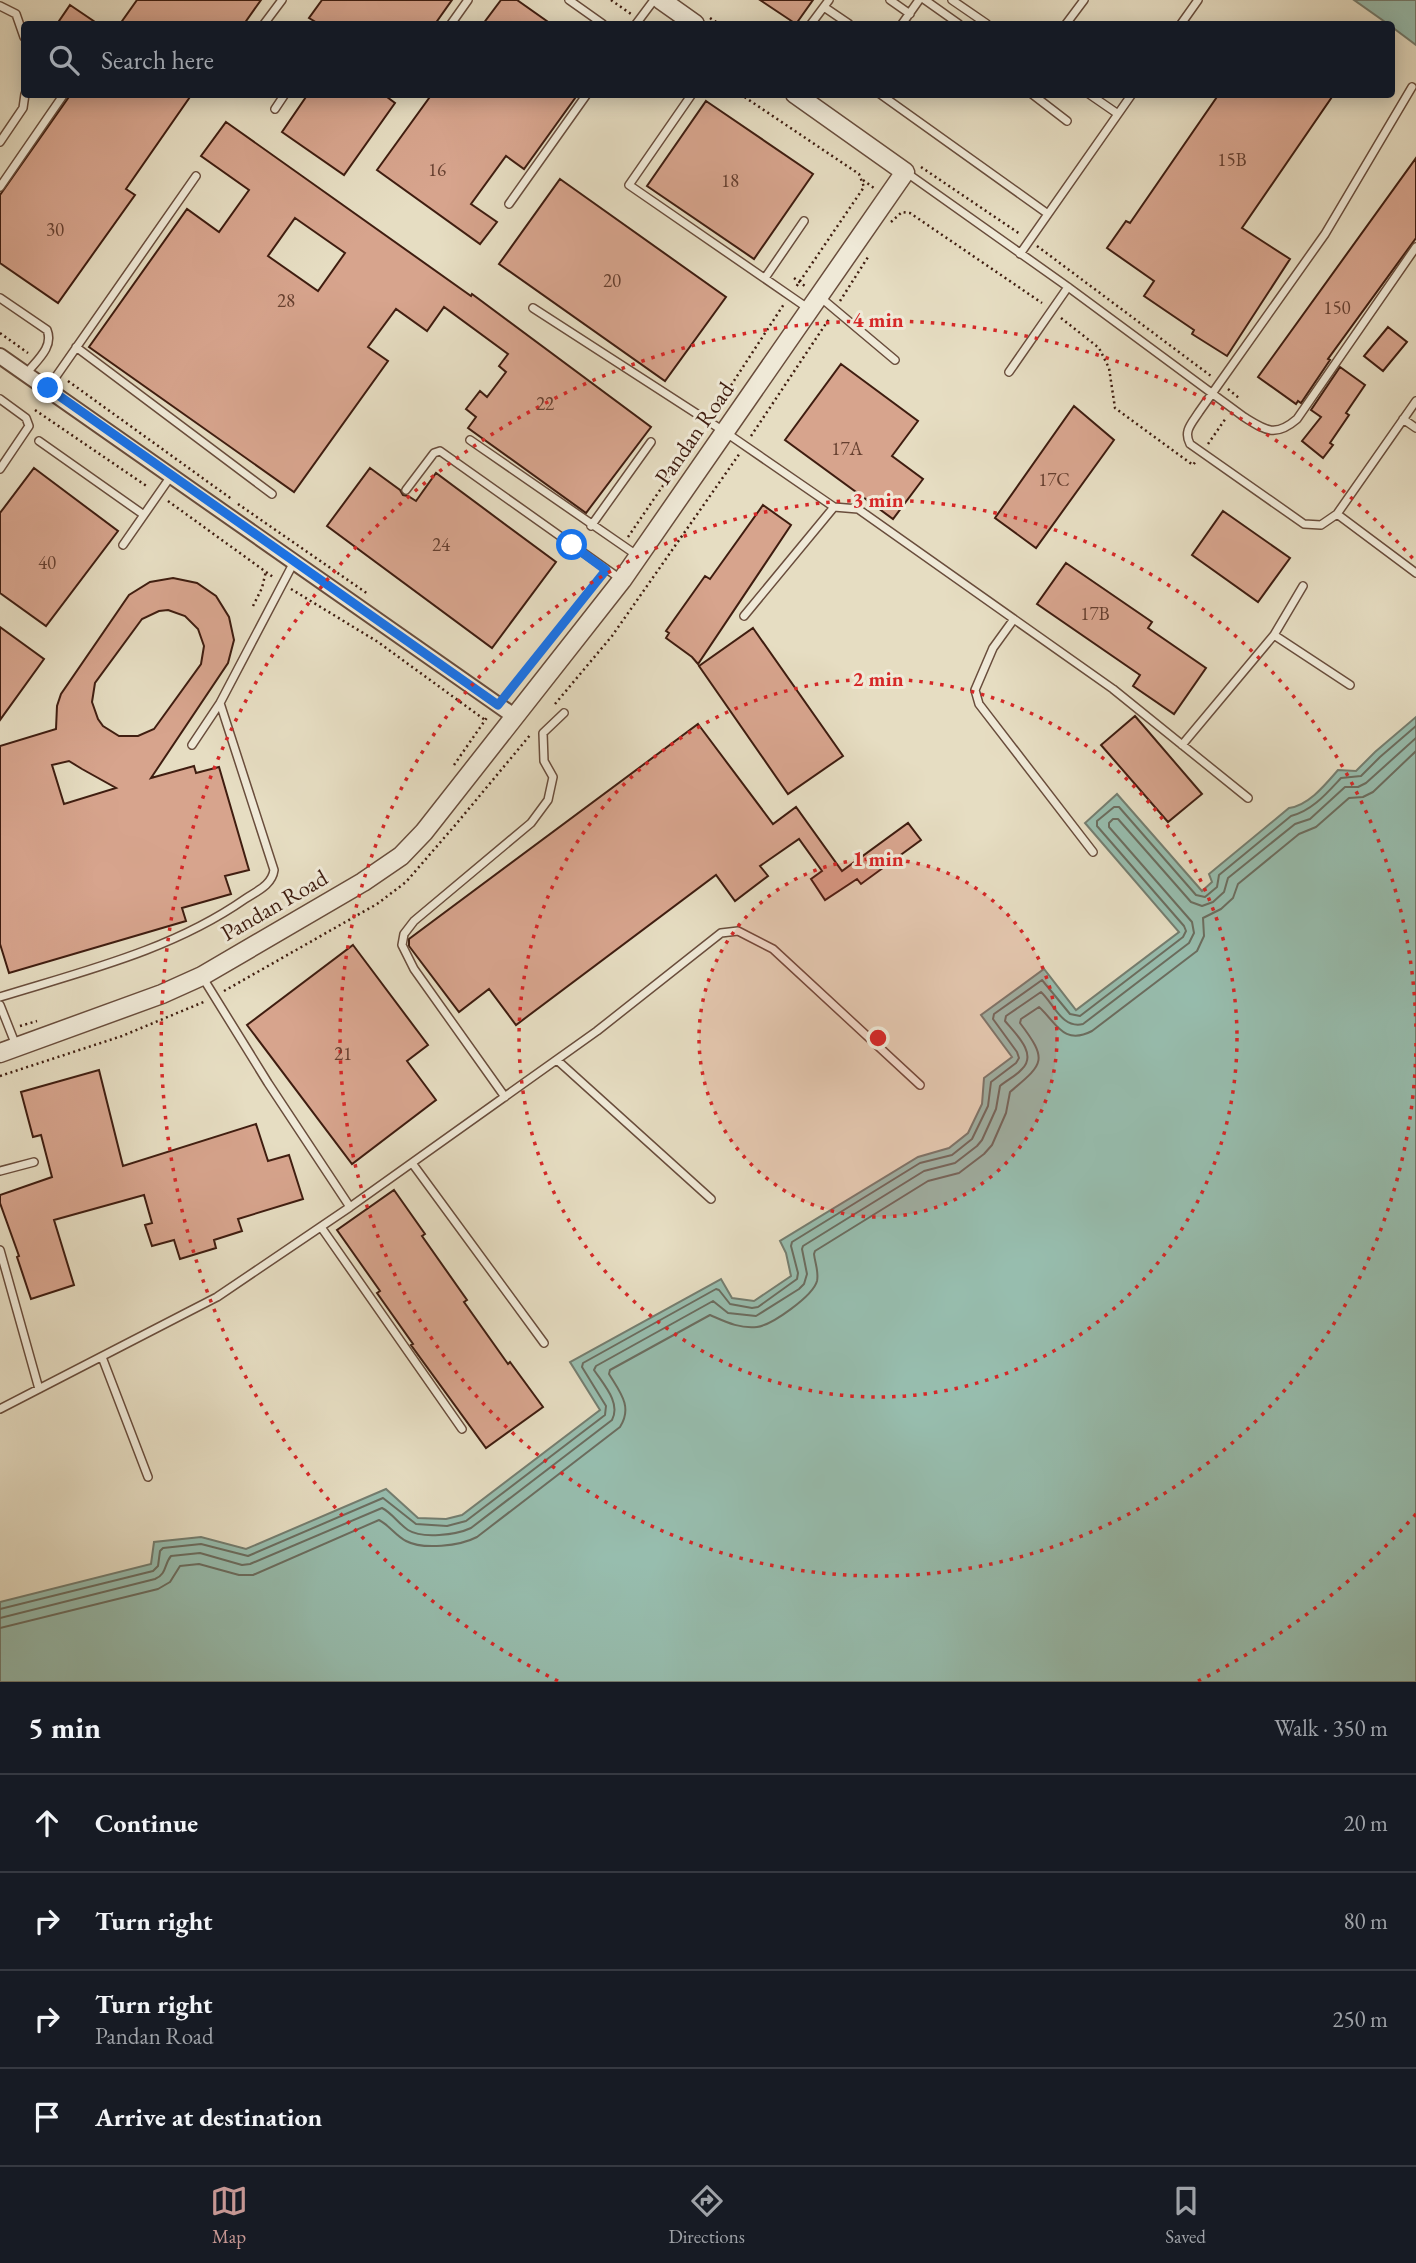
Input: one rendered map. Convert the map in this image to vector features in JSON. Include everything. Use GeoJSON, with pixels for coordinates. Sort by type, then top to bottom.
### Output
{"type":"FeatureCollection","features":[{"type":"Feature","properties":{"kind":"street"},"geometry":{"type":"LineString","coordinates":[[661,0],[691,21]]}},
{"type":"Feature","properties":{"kind":"street"},"geometry":{"type":"LineString","coordinates":[[801,98],[905,172]]}},
{"type":"Feature","properties":{"kind":"street","name":"Pandan Road"},"geometry":{"type":"LineString","coordinates":[[9,1051],[162,994],[202,976],[363,882],[401,856],[424,832],[622,580],[905,172]]}},
{"type":"Feature","properties":{"kind":"street"},"geometry":{"type":"LineString","coordinates":[[0,356],[513,716]]}},
{"type":"Feature","properties":{"kind":"lane"},"geometry":{"type":"LineString","coordinates":[[266,21],[282,0]]}},
{"type":"Feature","properties":{"kind":"lane"},"geometry":{"type":"LineString","coordinates":[[453,21],[468,0]]}},
{"type":"Feature","properties":{"kind":"lane"},"geometry":{"type":"LineString","coordinates":[[569,0],[599,21]]}},
{"type":"Feature","properties":{"kind":"lane"},"geometry":{"type":"LineString","coordinates":[[639,21],[654,0]]}},
{"type":"Feature","properties":{"kind":"lane"},"geometry":{"type":"LineString","coordinates":[[890,0],[910,14]]}},
{"type":"Feature","properties":{"kind":"lane"},"geometry":{"type":"LineString","coordinates":[[904,21],[919,0]]}},
{"type":"Feature","properties":{"kind":"lane"},"geometry":{"type":"LineString","coordinates":[[925,0],[955,21]]}},
{"type":"Feature","properties":{"kind":"lane"},"geometry":{"type":"LineString","coordinates":[[952,0],[983,21]]}},
{"type":"Feature","properties":{"kind":"lane"},"geometry":{"type":"LineString","coordinates":[[1068,21],[1084,0]]}},
{"type":"Feature","properties":{"kind":"lane"},"geometry":{"type":"LineString","coordinates":[[1183,21],[1198,0]]}},
{"type":"Feature","properties":{"kind":"lane"},"geometry":{"type":"LineString","coordinates":[[813,21],[826,4],[846,21]]}},
{"type":"Feature","properties":{"kind":"lane"},"geometry":{"type":"LineString","coordinates":[[0,6],[16,14],[21,28]]}},
{"type":"Feature","properties":{"kind":"lane"},"geometry":{"type":"LineString","coordinates":[[1412,87],[1325,234],[1212,393],[1187,430],[1186,438],[1202,453],[1304,524],[1321,525],[1337,514],[1416,401]]}},
{"type":"Feature","properties":{"kind":"lane"},"geometry":{"type":"LineString","coordinates":[[0,142],[23,108],[24,98]]}},
{"type":"Feature","properties":{"kind":"lane"},"geometry":{"type":"LineString","coordinates":[[0,187],[61,98]]}},
{"type":"Feature","properties":{"kind":"lane"},"geometry":{"type":"LineString","coordinates":[[275,109],[282,98]]}},
{"type":"Feature","properties":{"kind":"lane"},"geometry":{"type":"LineString","coordinates":[[509,204],[584,98]]}},
{"type":"Feature","properties":{"kind":"lane"},"geometry":{"type":"LineString","coordinates":[[689,98],[629,184],[790,295],[815,303],[895,360]]}},
{"type":"Feature","properties":{"kind":"lane"},"geometry":{"type":"LineString","coordinates":[[886,98],[1048,214]]}},
{"type":"Feature","properties":{"kind":"lane"},"geometry":{"type":"LineString","coordinates":[[1037,98],[1067,121]]}},
{"type":"Feature","properties":{"kind":"lane"},"geometry":{"type":"LineString","coordinates":[[1095,98],[1118,114]]}},
{"type":"Feature","properties":{"kind":"lane"},"geometry":{"type":"LineString","coordinates":[[1020,254],[1129,98]]}},
{"type":"Feature","properties":{"kind":"lane"},"geometry":{"type":"LineString","coordinates":[[905,172],[1266,430],[1278,430],[1297,419],[1416,247]]}},
{"type":"Feature","properties":{"kind":"lane"},"geometry":{"type":"LineString","coordinates":[[48,388],[196,176]]}},
{"type":"Feature","properties":{"kind":"lane"},"geometry":{"type":"LineString","coordinates":[[765,278],[803,221]]}},
{"type":"Feature","properties":{"kind":"lane"},"geometry":{"type":"LineString","coordinates":[[1010,372],[1068,287]]}},
{"type":"Feature","properties":{"kind":"lane"},"geometry":{"type":"LineString","coordinates":[[0,298],[47,330],[50,340],[26,374]]}},
{"type":"Feature","properties":{"kind":"lane"},"geometry":{"type":"LineString","coordinates":[[533,308],[725,432],[834,508],[858,509],[1113,689],[1248,798]]}},
{"type":"Feature","properties":{"kind":"lane"},"geometry":{"type":"LineString","coordinates":[[76,347],[272,494]]}},
{"type":"Feature","properties":{"kind":"lane"},"geometry":{"type":"LineString","coordinates":[[0,399],[26,418],[29,426],[0,469]]}},
{"type":"Feature","properties":{"kind":"lane"},"geometry":{"type":"LineString","coordinates":[[1403,419],[1416,428]]}},
{"type":"Feature","properties":{"kind":"lane"},"geometry":{"type":"LineString","coordinates":[[470,440],[638,557]]}},
{"type":"Feature","properties":{"kind":"lane"},"geometry":{"type":"LineString","coordinates":[[39,441],[144,515]]}},
{"type":"Feature","properties":{"kind":"lane"},"geometry":{"type":"LineString","coordinates":[[591,526],[651,442]]}},
{"type":"Feature","properties":{"kind":"lane"},"geometry":{"type":"LineString","coordinates":[[406,490],[434,453],[440,452],[622,580]]}},
{"type":"Feature","properties":{"kind":"lane"},"geometry":{"type":"LineString","coordinates":[[123,545],[172,476]]}},
{"type":"Feature","properties":{"kind":"lane"},"geometry":{"type":"LineString","coordinates":[[744,616],[834,508]]}},
{"type":"Feature","properties":{"kind":"lane"},"geometry":{"type":"LineString","coordinates":[[1337,514],[1416,573]]}},
{"type":"Feature","properties":{"kind":"lane"},"geometry":{"type":"LineString","coordinates":[[192,745],[220,703],[294,562]]}},
{"type":"Feature","properties":{"kind":"lane"},"geometry":{"type":"LineString","coordinates":[[1182,745],[1274,635],[1303,586]]}},
{"type":"Feature","properties":{"kind":"lane"},"geometry":{"type":"LineString","coordinates":[[1014,619],[993,648],[975,690],[979,704],[1093,852]]}},
{"type":"Feature","properties":{"kind":"lane"},"geometry":{"type":"LineString","coordinates":[[1274,635],[1350,685]]}},
{"type":"Feature","properties":{"kind":"lane"},"geometry":{"type":"LineString","coordinates":[[0,998],[142,953],[177,939],[221,916],[271,880],[274,870],[220,703]]}},
{"type":"Feature","properties":{"kind":"lane"},"geometry":{"type":"LineString","coordinates":[[505,1097],[414,969],[402,945],[404,934],[414,921],[531,823],[548,800],[554,777],[544,761],[542,733],[564,713]]}},
{"type":"Feature","properties":{"kind":"lane"},"geometry":{"type":"LineString","coordinates":[[0,1409],[217,1297],[350,1207],[557,1060],[721,933],[738,931],[773,949],[920,1085]]}},
{"type":"Feature","properties":{"kind":"lane"},"geometry":{"type":"LineString","coordinates":[[202,976],[268,1083],[350,1207]]}},
{"type":"Feature","properties":{"kind":"lane"},"geometry":{"type":"LineString","coordinates":[[0,1005],[10,1029],[9,1051]]}},
{"type":"Feature","properties":{"kind":"lane"},"geometry":{"type":"LineString","coordinates":[[557,1060],[711,1199]]}},
{"type":"Feature","properties":{"kind":"lane"},"geometry":{"type":"LineString","coordinates":[[0,1171],[34,1162]]}},
{"type":"Feature","properties":{"kind":"lane"},"geometry":{"type":"LineString","coordinates":[[412,1163],[544,1343]]}},
{"type":"Feature","properties":{"kind":"lane"},"geometry":{"type":"LineString","coordinates":[[321,1227],[462,1429]]}},
{"type":"Feature","properties":{"kind":"lane"},"geometry":{"type":"LineString","coordinates":[[0,1250],[39,1389]]}},
{"type":"Feature","properties":{"kind":"lane"},"geometry":{"type":"LineString","coordinates":[[102,1357],[148,1477]]}},
{"type":"Feature","properties":{"kind":"path"},"geometry":{"type":"LineString","coordinates":[[611,0],[637,21]]}},
{"type":"Feature","properties":{"kind":"path"},"geometry":{"type":"LineString","coordinates":[[622,545],[864,187],[859,174],[746,98]]}},
{"type":"Feature","properties":{"kind":"path"},"geometry":{"type":"LineString","coordinates":[[887,227],[902,212],[910,213],[1052,310],[1099,348],[1109,368],[1115,408],[1193,465],[1239,398],[1220,382]]}},
{"type":"Feature","properties":{"kind":"path"},"geometry":{"type":"LineString","coordinates":[[839,303],[873,249]]}},
{"type":"Feature","properties":{"kind":"path"},"geometry":{"type":"LineString","coordinates":[[551,710],[612,636],[832,314]]}},
{"type":"Feature","properties":{"kind":"path"},"geometry":{"type":"LineString","coordinates":[[0,333],[38,359]]}},
{"type":"Feature","properties":{"kind":"path"},"geometry":{"type":"LineString","coordinates":[[58,373],[373,598]]}},
{"type":"Feature","properties":{"kind":"path"},"geometry":{"type":"LineString","coordinates":[[31,407],[159,494],[282,583],[378,642],[485,720]]}},
{"type":"Feature","properties":{"kind":"path"},"geometry":{"type":"LineString","coordinates":[[448,774],[485,720],[606,570]]}},
{"type":"Feature","properties":{"kind":"path"},"geometry":{"type":"LineString","coordinates":[[253,607],[262,588],[265,571]]}},
{"type":"Feature","properties":{"kind":"path"},"geometry":{"type":"LineString","coordinates":[[0,1076],[122,1036],[214,997],[377,904],[406,882],[533,731]]}},
{"type":"Feature","properties":{"kind":"path"},"geometry":{"type":"LineString","coordinates":[[10,1029],[36,1021]]}},
{"type":"Feature","properties":{"kind":"water"},"geometry":{"type":"Polygon","coordinates":[[[1354,0],[1416,0],[1416,45],[1395,29],[1395,21],[1384,21],[1354,0]]]}},
{"type":"Feature","properties":{"kind":"water"},"geometry":{"type":"Polygon","coordinates":[[[1416,717],[1416,1682],[0,1682],[0,1602],[151,1564],[154,1542],[201,1537],[246,1549],[386,1489],[418,1518],[446,1519],[462,1515],[600,1410],[570,1362],[721,1279],[732,1298],[754,1301],[791,1276],[786,1253],[780,1241],[918,1157],[949,1148],[968,1133],[982,1104],[984,1078],[1012,1057],[981,1015],[1044,969],[1076,1010],[1179,932],[1085,823],[1117,794],[1202,891],[1212,882],[1209,874],[1289,808],[1310,799],[1338,770],[1356,771],[1416,717]]]}},
{"type":"Feature","properties":{"kind":"building"},"geometry":{"type":"Polygon","coordinates":[[[137,0],[261,0],[246,21],[122,21],[137,0]]]}},
{"type":"Feature","properties":{"kind":"building"},"geometry":{"type":"Polygon","coordinates":[[[322,0],[452,0],[437,21],[314,21],[309,18],[322,0]]]}},
{"type":"Feature","properties":{"kind":"building"},"geometry":{"type":"Polygon","coordinates":[[[501,0],[517,0],[547,21],[485,21],[501,0]]]}},
{"type":"Feature","properties":{"kind":"building"},"geometry":{"type":"Polygon","coordinates":[[[760,0],[813,0],[798,21],[792,21],[760,0]]]}},
{"type":"Feature","properties":{"kind":"building"},"geometry":{"type":"Polygon","coordinates":[[[70,5],[94,21],[59,21],[70,5]]]}},
{"type":"Feature","properties":{"kind":"building"},"geometry":{"type":"Polygon","coordinates":[[[68,98],[189,98],[126,189],[135,195],[58,303],[0,263],[0,195],[68,98]]]}},
{"type":"Feature","properties":{"kind":"building"},"geometry":{"type":"Polygon","coordinates":[[[305,98],[388,98],[395,103],[344,175],[282,132],[305,98]]]}},
{"type":"Feature","properties":{"kind":"building"},"geometry":{"type":"Polygon","coordinates":[[[429,98],[575,98],[524,169],[506,156],[471,204],[497,222],[480,244],[377,170],[429,98]]]}},
{"type":"Feature","properties":{"kind":"building"},"geometry":{"type":"Polygon","coordinates":[[[1216,98],[1331,98],[1242,228],[1290,259],[1227,356],[1192,334],[1194,330],[1144,296],[1154,281],[1107,248],[1126,221],[1130,223],[1216,98]]]}},
{"type":"Feature","properties":{"kind":"building"},"geometry":{"type":"Polygon","coordinates":[[[706,101],[813,174],[754,259],[647,186],[706,101]]]}},
{"type":"Feature","properties":{"kind":"building"},"geometry":{"type":"Polygon","coordinates":[[[226,122],[471,296],[472,294],[651,427],[586,513],[468,428],[476,417],[466,409],[480,391],[487,397],[506,372],[499,366],[508,354],[444,307],[427,331],[396,309],[368,347],[388,361],[294,492],[89,347],[187,209],[219,232],[249,190],[201,156],[226,122]],[[295,218],[268,256],[318,291],[345,253],[295,218]]]}},
{"type":"Feature","properties":{"kind":"building"},"geometry":{"type":"Polygon","coordinates":[[[1416,158],[1416,238],[1328,359],[1330,360],[1301,403],[1298,401],[1296,404],[1258,377],[1416,158]]]}},
{"type":"Feature","properties":{"kind":"building"},"geometry":{"type":"Polygon","coordinates":[[[560,179],[726,297],[665,381],[499,264],[560,179]]]}},
{"type":"Feature","properties":{"kind":"building"},"geometry":{"type":"Polygon","coordinates":[[[1388,327],[1407,342],[1383,371],[1364,356],[1388,327]]]}},
{"type":"Feature","properties":{"kind":"building"},"geometry":{"type":"Polygon","coordinates":[[[841,364],[918,421],[892,456],[923,479],[893,519],[785,440],[841,364]]]}},
{"type":"Feature","properties":{"kind":"building"},"geometry":{"type":"Polygon","coordinates":[[[1340,367],[1365,385],[1346,413],[1349,415],[1323,458],[1302,441],[1321,417],[1311,410],[1340,367]]]}},
{"type":"Feature","properties":{"kind":"building"},"geometry":{"type":"Polygon","coordinates":[[[1074,406],[1114,440],[1036,548],[995,518],[1074,406]]]}},
{"type":"Feature","properties":{"kind":"building"},"geometry":{"type":"Polygon","coordinates":[[[34,468],[118,531],[46,626],[0,593],[0,513],[34,468]]]}},
{"type":"Feature","properties":{"kind":"building"},"geometry":{"type":"Polygon","coordinates":[[[370,468],[403,495],[416,501],[436,473],[556,562],[492,648],[327,526],[370,468]]]}},
{"type":"Feature","properties":{"kind":"building"},"geometry":{"type":"Polygon","coordinates":[[[763,505],[791,525],[698,664],[666,638],[669,633],[666,631],[705,576],[710,579],[763,505]]]}},
{"type":"Feature","properties":{"kind":"building"},"geometry":{"type":"Polygon","coordinates":[[[1223,511],[1290,558],[1258,602],[1192,555],[1223,511]]]}},
{"type":"Feature","properties":{"kind":"building"},"geometry":{"type":"Polygon","coordinates":[[[1066,563],[1152,622],[1148,628],[1206,668],[1174,714],[1133,686],[1140,675],[1037,604],[1066,563]]]}},
{"type":"Feature","properties":{"kind":"building"},"geometry":{"type":"Polygon","coordinates":[[[173,578],[197,583],[216,596],[229,617],[234,640],[228,663],[151,778],[194,766],[196,773],[219,767],[249,870],[225,876],[231,894],[182,908],[186,921],[9,973],[0,944],[0,746],[56,729],[57,706],[61,694],[129,595],[150,582],[173,578]],[[168,610],[142,619],[95,683],[92,702],[98,719],[103,726],[119,736],[138,736],[154,729],[201,664],[204,646],[198,629],[185,616],[168,610]],[[69,761],[52,765],[64,804],[116,788],[82,769],[69,761]]]}},
{"type":"Feature","properties":{"kind":"building"},"geometry":{"type":"Polygon","coordinates":[[[0,627],[44,659],[0,720],[0,627]]]}},
{"type":"Feature","properties":{"kind":"building"},"geometry":{"type":"Polygon","coordinates":[[[753,628],[843,756],[788,794],[699,666],[753,628]]]}},
{"type":"Feature","properties":{"kind":"building"},"geometry":{"type":"Polygon","coordinates":[[[1135,716],[1202,794],[1168,822],[1101,745],[1135,716]]]}},
{"type":"Feature","properties":{"kind":"building"},"geometry":{"type":"Polygon","coordinates":[[[698,724],[773,824],[796,807],[842,871],[908,823],[921,840],[861,884],[857,879],[825,900],[811,879],[822,871],[799,839],[760,866],[768,876],[735,901],[716,875],[516,1025],[489,989],[459,1012],[409,946],[409,939],[698,724]]]}},
{"type":"Feature","properties":{"kind":"building"},"geometry":{"type":"Polygon","coordinates":[[[353,945],[428,1045],[407,1061],[436,1100],[352,1164],[247,1025],[353,945]]]}},
{"type":"Feature","properties":{"kind":"building"},"geometry":{"type":"Polygon","coordinates":[[[99,1070],[123,1166],[256,1124],[268,1161],[289,1155],[303,1199],[238,1219],[242,1231],[214,1240],[216,1248],[180,1259],[174,1240],[152,1246],[145,1225],[152,1223],[144,1195],[54,1220],[74,1285],[31,1299],[0,1203],[0,1195],[52,1177],[41,1135],[33,1137],[21,1092],[99,1070]]]}},
{"type":"Feature","properties":{"kind":"building"},"geometry":{"type":"Polygon","coordinates":[[[394,1190],[425,1234],[422,1236],[467,1300],[464,1302],[508,1364],[510,1362],[543,1407],[486,1448],[411,1345],[413,1344],[377,1293],[380,1291],[337,1230],[394,1190]]]}},
{"type":"Feature","properties":{"kind":"route"},"geometry":{"type":"LineString","coordinates":[[48,388],[498,705],[606,570],[572,545]]}}]}
